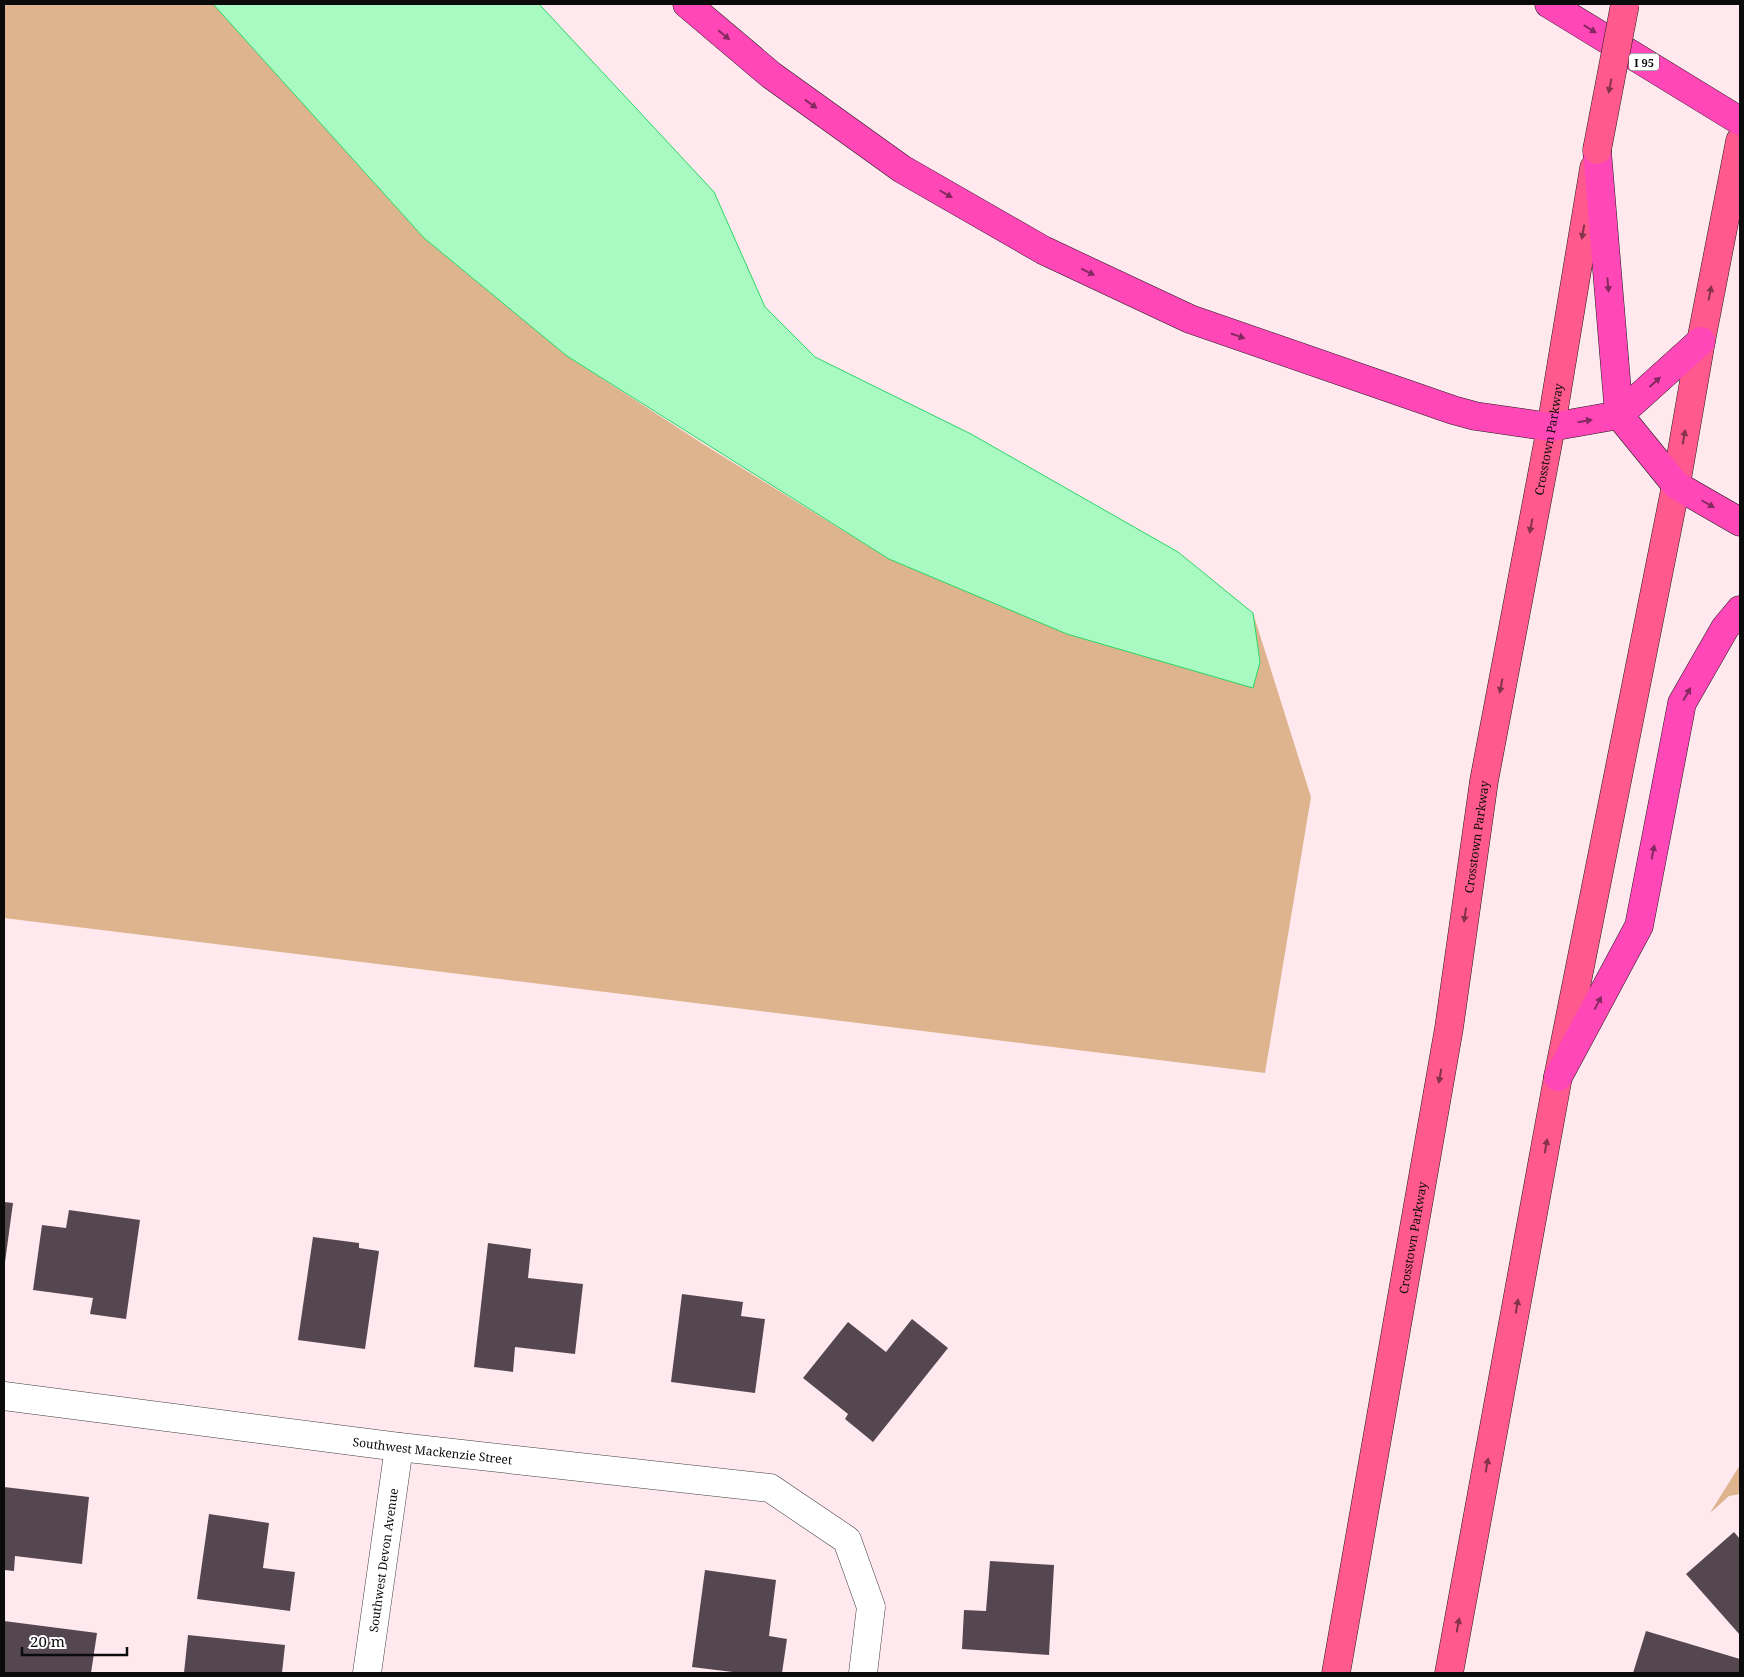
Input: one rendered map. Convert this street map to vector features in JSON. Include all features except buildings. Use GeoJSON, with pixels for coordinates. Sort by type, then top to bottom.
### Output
{"type":"FeatureCollection","features":[{"type":"Feature","properties":{"kind":"highway"},"geometry":{"type":"LineString","coordinates":[[687,4],[771,75],[902,169],[1043,250],[1190,319],[1453,410],[1475,416],[1550,427],[1619,415],[1701,341]]}},
{"type":"Feature","properties":{"kind":"highway","name":"I 95"},"geometry":{"type":"LineString","coordinates":[[1548,4],[1740,121]]}},
{"type":"Feature","properties":{"kind":"highway"},"geometry":{"type":"LineString","coordinates":[[1597,150],[1619,415],[1676,486],[1740,522]]}},
{"type":"Feature","properties":{"kind":"highway"},"geometry":{"type":"LineString","coordinates":[[1558,1077],[1639,926],[1682,703],[1725,628],[1740,610]]}},
{"type":"Feature","properties":{"kind":"main road","name":"Crosstown Parkway"},"geometry":{"type":"LineString","coordinates":[[1336,1673],[1449,1028],[1484,781],[1550,427],[1597,150],[1625,4]]}},
{"type":"Feature","properties":{"kind":"main road"},"geometry":{"type":"LineString","coordinates":[[1449,1673],[1558,1077],[1676,486],[1701,341],[1740,141]]}},
{"type":"Feature","properties":{"kind":"street","name":"Southwest Mackenzie Street"},"geometry":{"type":"LineString","coordinates":[[4,1396],[399,1447],[770,1488],[847,1540],[871,1607],[863,1673]]}},
{"type":"Feature","properties":{"kind":"street","name":"Southwest Devon Avenue"},"geometry":{"type":"LineString","coordinates":[[367,1673],[399,1447]]}},
{"type":"Feature","properties":{"kind":"shaded area"},"geometry":{"type":"Polygon","coordinates":[[[4,4],[213,4],[424,238],[567,356],[703,444],[889,559],[1260,662],[1253,613],[1311,797],[1265,1073],[4,918],[4,4]]]}},
{"type":"Feature","properties":{"kind":"shaded area"},"geometry":{"type":"Polygon","coordinates":[[[213,4],[539,4],[714,192],[765,307],[815,357],[971,434],[1178,552],[1253,613],[1260,662],[1253,688],[1067,634],[889,559],[567,356],[424,238],[213,4]]]}},
{"type":"Feature","properties":{"kind":"shaded area"},"geometry":{"type":"Polygon","coordinates":[[[1740,1465],[1740,1494],[1729,1496],[1710,1513],[1740,1465]]]}}]}
